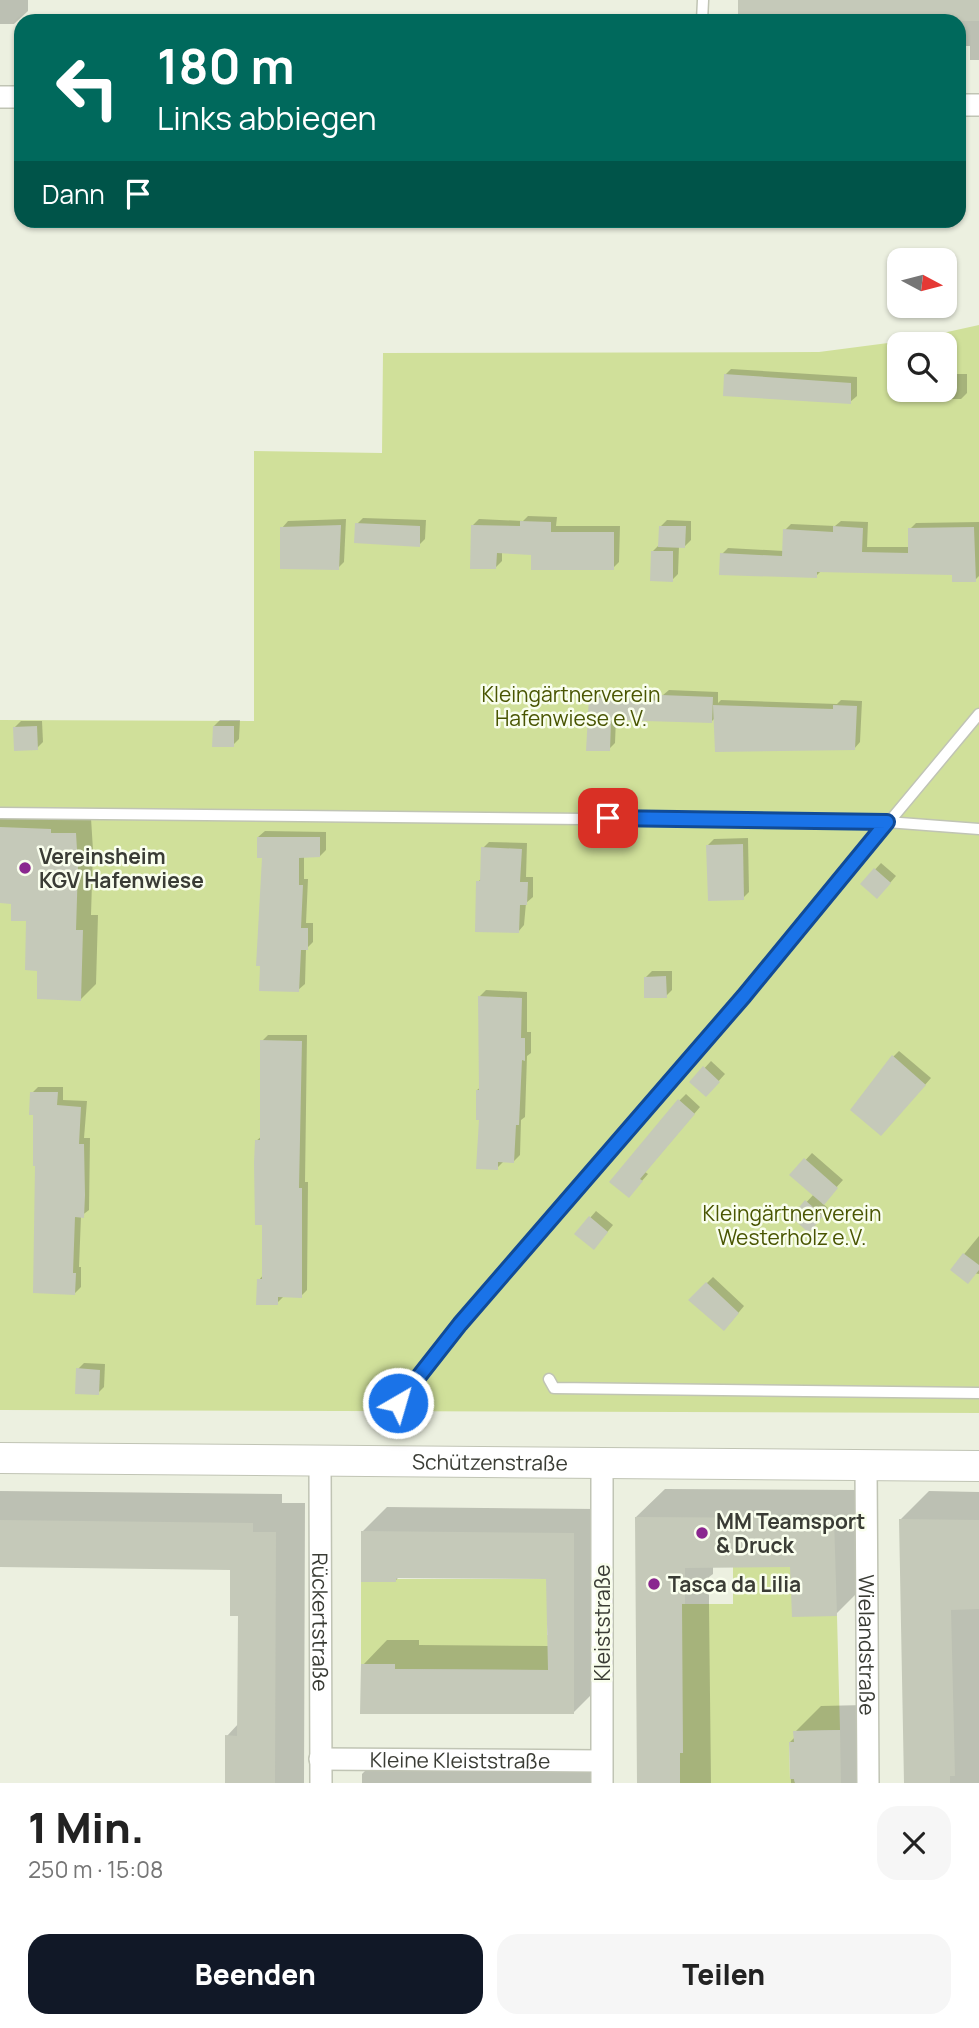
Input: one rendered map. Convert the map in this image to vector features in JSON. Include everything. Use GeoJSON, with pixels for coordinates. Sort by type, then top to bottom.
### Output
{"type":"FeatureCollection","features":[{"type":"Feature","properties":{"kind":"street","name":"Schützenstraße"},"geometry":{"type":"LineString","coordinates":[[0,1458],[979,1466]]}},
{"type":"Feature","properties":{"kind":"street","name":"Rückertstraße"},"geometry":{"type":"LineString","coordinates":[[320,1461],[321,1783]]}},
{"type":"Feature","properties":{"kind":"street","name":"Kleiststraße"},"geometry":{"type":"LineString","coordinates":[[601,1783],[602,1463]]}},
{"type":"Feature","properties":{"kind":"street","name":"Wielandstraße"},"geometry":{"type":"LineString","coordinates":[[866,1467],[868,1783]]}},
{"type":"Feature","properties":{"kind":"street","name":"Kleine Kleiststraße"},"geometry":{"type":"LineString","coordinates":[[320,1759],[601,1761]]}},
{"type":"Feature","properties":{"kind":"lane"},"geometry":{"type":"LineString","coordinates":[[383,1422],[460,1324],[744,996],[979,713]]}},
{"type":"Feature","properties":{"kind":"lane"},"geometry":{"type":"LineString","coordinates":[[0,813],[887,822],[979,829]]}},
{"type":"Feature","properties":{"kind":"lane"},"geometry":{"type":"LineString","coordinates":[[549,1379],[554,1388],[979,1393]]}},
{"type":"Feature","properties":{"kind":"green space","name":"Kleingärtnerverein Hafenwiese e.V."},"geometry":{"type":"Polygon","coordinates":[[[979,325],[979,1413],[0,1410],[0,720],[254,721],[254,451],[382,453],[383,353],[819,352],[887,343],[887,402],[957,402],[957,332],[947,332],[979,325]]]}},
{"type":"Feature","properties":{"kind":"green space"},"geometry":{"type":"Polygon","coordinates":[[[733,1562],[802,1565],[837,1616],[840,1730],[794,1731],[794,1742],[789,1742],[790,1779],[794,1779],[795,1783],[680,1783],[679,1604],[733,1604],[733,1562]]]}},
{"type":"Feature","properties":{"kind":"green space"},"geometry":{"type":"Polygon","coordinates":[[[396,1579],[552,1579],[547,1610],[547,1635],[574,1636],[574,1665],[553,1664],[553,1670],[395,1669],[394,1664],[361,1664],[361,1582],[395,1582],[396,1579]]]}},
{"type":"Feature","properties":{"kind":"building"},"geometry":{"type":"Polygon","coordinates":[[[738,0],[979,0],[979,21],[966,21],[966,14],[738,14],[738,0]]]}},
{"type":"Feature","properties":{"kind":"building"},"geometry":{"type":"Polygon","coordinates":[[[724,374],[851,383],[851,404],[723,396],[724,374]]]}},
{"type":"Feature","properties":{"kind":"building"},"geometry":{"type":"Polygon","coordinates":[[[520,521],[551,522],[551,532],[614,532],[614,570],[531,570],[531,555],[497,553],[496,569],[470,569],[471,525],[520,526],[520,521]]]}},
{"type":"Feature","properties":{"kind":"building"},"geometry":{"type":"Polygon","coordinates":[[[355,523],[420,526],[420,547],[354,543],[355,523]]]}},
{"type":"Feature","properties":{"kind":"building"},"geometry":{"type":"Polygon","coordinates":[[[341,525],[339,570],[280,569],[280,527],[341,525]]]}},
{"type":"Feature","properties":{"kind":"building"},"geometry":{"type":"Polygon","coordinates":[[[659,526],[686,526],[685,548],[658,547],[659,526]]]}},
{"type":"Feature","properties":{"kind":"building"},"geometry":{"type":"Polygon","coordinates":[[[833,526],[863,528],[862,552],[908,553],[908,528],[974,527],[976,582],[952,582],[952,575],[817,572],[817,578],[719,575],[720,553],[782,556],[783,529],[833,532],[833,526]]]}},
{"type":"Feature","properties":{"kind":"building"},"geometry":{"type":"Polygon","coordinates":[[[651,551],[673,551],[673,582],[650,581],[651,551]]]}},
{"type":"Feature","properties":{"kind":"building"},"geometry":{"type":"Polygon","coordinates":[[[661,695],[713,697],[712,723],[611,720],[610,751],[586,751],[589,697],[661,701],[661,695]]]}},
{"type":"Feature","properties":{"kind":"building"},"geometry":{"type":"Polygon","coordinates":[[[713,705],[833,709],[833,705],[857,706],[855,750],[715,752],[713,705]]]}},
{"type":"Feature","properties":{"kind":"building"},"geometry":{"type":"Polygon","coordinates":[[[37,726],[38,750],[14,751],[13,727],[37,726]]]}},
{"type":"Feature","properties":{"kind":"building"},"geometry":{"type":"Polygon","coordinates":[[[213,726],[234,726],[234,747],[212,747],[213,726]]]}},
{"type":"Feature","properties":{"kind":"building"},"geometry":{"type":"Polygon","coordinates":[[[0,827],[76,833],[76,930],[83,930],[81,1001],[37,999],[37,971],[25,970],[26,921],[11,921],[11,904],[0,903],[0,827]]]}},
{"type":"Feature","properties":{"kind":"building"},"geometry":{"type":"Polygon","coordinates":[[[257,837],[320,837],[320,857],[299,858],[299,885],[303,885],[301,928],[308,928],[308,950],[301,950],[299,992],[259,991],[260,966],[256,966],[262,858],[257,858],[257,837]]]}},
{"type":"Feature","properties":{"kind":"building"},"geometry":{"type":"Polygon","coordinates":[[[743,844],[744,900],[708,901],[706,845],[743,844]]]}},
{"type":"Feature","properties":{"kind":"building"},"geometry":{"type":"Polygon","coordinates":[[[481,847],[522,849],[520,882],[528,882],[527,905],[520,905],[519,933],[475,932],[476,881],[480,881],[481,847]]]}},
{"type":"Feature","properties":{"kind":"building"},"geometry":{"type":"Polygon","coordinates":[[[874,868],[891,883],[877,899],[860,884],[874,868]]]}},
{"type":"Feature","properties":{"kind":"building"},"geometry":{"type":"Polygon","coordinates":[[[666,976],[667,998],[644,998],[644,977],[666,976]]]}},
{"type":"Feature","properties":{"kind":"building"},"geometry":{"type":"Polygon","coordinates":[[[478,996],[522,998],[521,1038],[525,1038],[525,1061],[522,1060],[514,1163],[498,1162],[498,1170],[476,1169],[479,1120],[476,1120],[476,1090],[479,1090],[478,996]]]}},
{"type":"Feature","properties":{"kind":"building"},"geometry":{"type":"Polygon","coordinates":[[[260,1040],[302,1041],[299,1188],[302,1188],[302,1298],[278,1297],[278,1305],[256,1305],[257,1279],[262,1279],[262,1225],[255,1225],[254,1163],[255,1140],[260,1140],[260,1040]]]}},
{"type":"Feature","properties":{"kind":"building"},"geometry":{"type":"Polygon","coordinates":[[[892,1055],[926,1085],[881,1136],[850,1110],[892,1055]]]}},
{"type":"Feature","properties":{"kind":"building"},"geometry":{"type":"Polygon","coordinates":[[[703,1066],[720,1082],[706,1097],[689,1082],[703,1066]]]}},
{"type":"Feature","properties":{"kind":"building"},"geometry":{"type":"Polygon","coordinates":[[[30,1092],[58,1092],[57,1105],[81,1107],[79,1144],[84,1144],[85,1195],[84,1218],[75,1217],[75,1295],[33,1293],[35,1166],[33,1115],[29,1115],[30,1092]]]}},
{"type":"Feature","properties":{"kind":"building"},"geometry":{"type":"Polygon","coordinates":[[[678,1099],[695,1114],[640,1179],[643,1181],[629,1198],[609,1182],[678,1099]]]}},
{"type":"Feature","properties":{"kind":"building"},"geometry":{"type":"Polygon","coordinates":[[[804,1158],[838,1188],[824,1205],[789,1175],[804,1158]]]}},
{"type":"Feature","properties":{"kind":"building"},"geometry":{"type":"Polygon","coordinates":[[[805,1200],[823,1216],[809,1233],[791,1217],[805,1200]]]}},
{"type":"Feature","properties":{"kind":"building"},"geometry":{"type":"Polygon","coordinates":[[[589,1216],[608,1232],[594,1250],[574,1234],[589,1216]]]}},
{"type":"Feature","properties":{"kind":"building"},"geometry":{"type":"Polygon","coordinates":[[[963,1253],[979,1265],[979,1270],[968,1284],[950,1270],[963,1253]]]}},
{"type":"Feature","properties":{"kind":"building"},"geometry":{"type":"Polygon","coordinates":[[[706,1282],[739,1313],[724,1331],[688,1300],[706,1282]]]}},
{"type":"Feature","properties":{"kind":"building"},"geometry":{"type":"Polygon","coordinates":[[[76,1368],[100,1370],[99,1395],[75,1394],[76,1368]]]}},
{"type":"Feature","properties":{"kind":"building"},"geometry":{"type":"Polygon","coordinates":[[[635,1517],[834,1518],[837,1616],[792,1617],[790,1567],[685,1568],[685,1604],[682,1604],[683,1753],[680,1753],[680,1783],[637,1783],[635,1517]]]}},
{"type":"Feature","properties":{"kind":"building"},"geometry":{"type":"Polygon","coordinates":[[[899,1519],[979,1520],[979,1609],[951,1610],[955,1776],[950,1776],[950,1783],[904,1783],[899,1519]]]}},
{"type":"Feature","properties":{"kind":"building"},"geometry":{"type":"Polygon","coordinates":[[[0,1520],[253,1523],[253,1532],[276,1532],[275,1783],[225,1783],[225,1735],[237,1736],[238,1616],[230,1616],[230,1570],[0,1567],[0,1520]]]}},
{"type":"Feature","properties":{"kind":"building"},"geometry":{"type":"Polygon","coordinates":[[[361,1531],[574,1533],[574,1714],[360,1714],[361,1664],[395,1664],[395,1669],[548,1670],[546,1579],[396,1578],[396,1582],[361,1582],[361,1531]]]}},
{"type":"Feature","properties":{"kind":"building"},"geometry":{"type":"Polygon","coordinates":[[[840,1730],[841,1783],[795,1783],[794,1779],[790,1779],[789,1742],[794,1742],[793,1731],[840,1730]]]}},
{"type":"Feature","properties":{"kind":"place","name":"Vereinsheim KGV Hafenwiese"},"geometry":{"type":"Point","coordinates":[25,868]}},
{"type":"Feature","properties":{"kind":"place","name":"MM Teamsport & Druck"},"geometry":{"type":"Point","coordinates":[702,1533]}},
{"type":"Feature","properties":{"kind":"place","name":"Tasca da Lilia"},"geometry":{"type":"Point","coordinates":[654,1584]}},
{"type":"Feature","properties":{"kind":"route"},"geometry":{"type":"LineString","coordinates":[[398,1403],[460,1324],[744,996],[887,822],[608,818]]}},
{"type":"Feature","properties":{"kind":"park label","name":"Kleingärtnerverein Westerholz e.V."},"geometry":{"type":"Point","coordinates":[792,1225]}}]}
